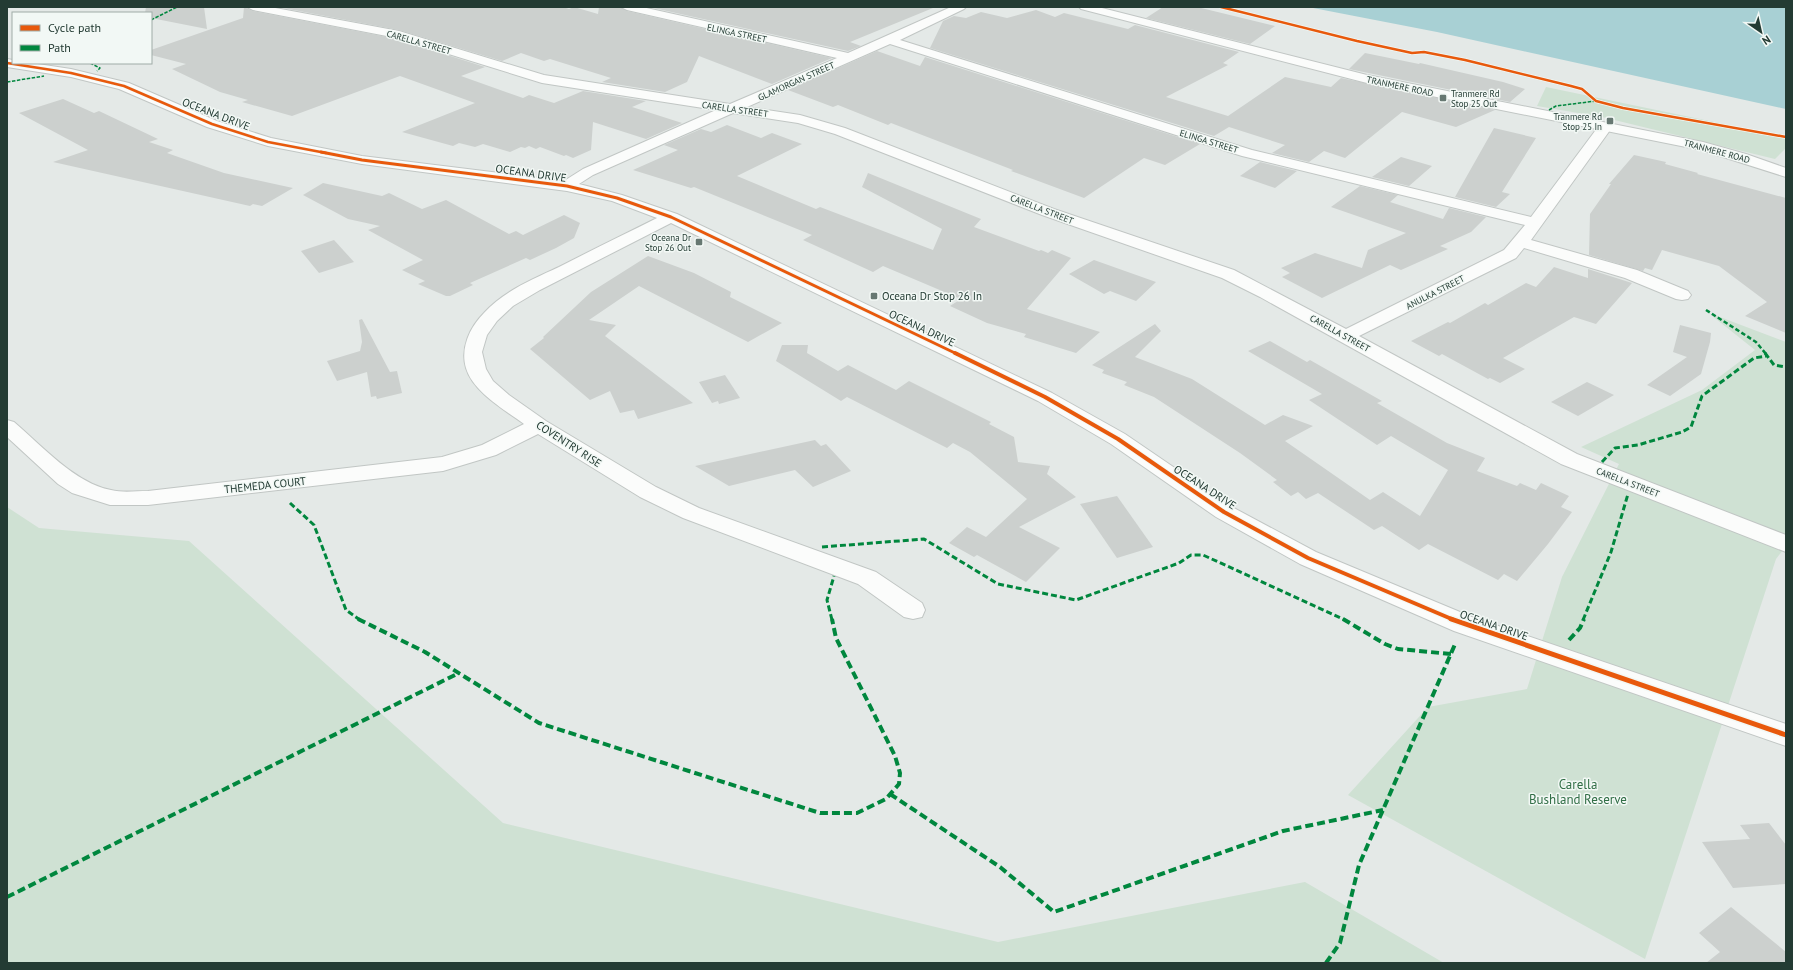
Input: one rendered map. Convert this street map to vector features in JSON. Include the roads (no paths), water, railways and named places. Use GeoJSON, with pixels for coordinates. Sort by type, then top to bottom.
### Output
{"type":"FeatureCollection","features":[{"type":"Feature","properties":{"kind":"street","name":"CARELLA STREET"},"geometry":{"type":"LineString","coordinates":[[253,7],[400,35],[542,79],[784,116],[820,125],[1048,212],[1221,271],[1346,336],[1569,459],[1786,544]]}},
{"type":"Feature","properties":{"kind":"street","name":"ELINGA STREET"},"geometry":{"type":"LineString","coordinates":[[627,7],[848,57]]}},
{"type":"Feature","properties":{"kind":"street","name":"GLAMORGAN STREET"},"geometry":{"type":"LineString","coordinates":[[567,186],[588,172],[889,40],[960,7]]}},
{"type":"Feature","properties":{"kind":"street","name":"TRANMERE ROAD"},"geometry":{"type":"LineString","coordinates":[[1085,7],[1367,79],[1606,126],[1724,152],[1786,173]]}},
{"type":"Feature","properties":{"kind":"street","name":"ELINGA STREET"},"geometry":{"type":"LineString","coordinates":[[889,40],[1247,153],[1534,223]]}},
{"type":"Feature","properties":{"kind":"street","name":"OCEANA DRIVE"},"geometry":{"type":"LineString","coordinates":[[13,64],[71,73],[124,86],[212,124],[246,136],[288,146],[362,160],[567,186],[618,198],[672,217],[1045,397],[1118,439],[1224,512],[1308,558],[1463,624],[1786,735]]}},
{"type":"Feature","properties":{"kind":"street","name":"ANULKA STREET"},"geometry":{"type":"LineString","coordinates":[[1346,336],[1510,254],[1521,242],[1606,126]]}},
{"type":"Feature","properties":{"kind":"street","name":"COVENTRY RISE"},"geometry":{"type":"LineString","coordinates":[[672,217],[507,302],[490,317],[478,335],[473,352],[476,369],[486,385],[502,399],[539,425],[648,492],[691,513],[867,578],[914,610]]}},
{"type":"Feature","properties":{"kind":"street"},"geometry":{"type":"LineString","coordinates":[[1521,242],[1631,274],[1682,295]]}},
{"type":"Feature","properties":{"kind":"street","name":"THEMEDA COURT"},"geometry":{"type":"LineString","coordinates":[[7,426],[66,479],[80,488],[110,498],[127,499],[148,498],[443,464],[489,450],[539,425]]}},
{"type":"Feature","properties":{"kind":"water"},"geometry":{"type":"Polygon","coordinates":[[[1308,7],[1786,7],[1786,109],[1437,32],[1308,7]]]}},
{"type":"Feature","properties":{"kind":"place","name":"Tranmere Rd Stop 25 Out"},"geometry":{"type":"Point","coordinates":[1443,98]}},
{"type":"Feature","properties":{"kind":"place","name":"Tranmere Rd Stop 25 In"},"geometry":{"type":"Point","coordinates":[1610,121]}},
{"type":"Feature","properties":{"kind":"place","name":"Oceana Dr Stop 26 Out"},"geometry":{"type":"Point","coordinates":[699,242]}},
{"type":"Feature","properties":{"kind":"place","name":"Oceana Dr Stop 26 In"},"geometry":{"type":"Point","coordinates":[874,296]}},
{"type":"Feature","properties":{"kind":"park label","name":"Carella Bushland Reserve"},"geometry":{"type":"Point","coordinates":[1578,792]}}]}
